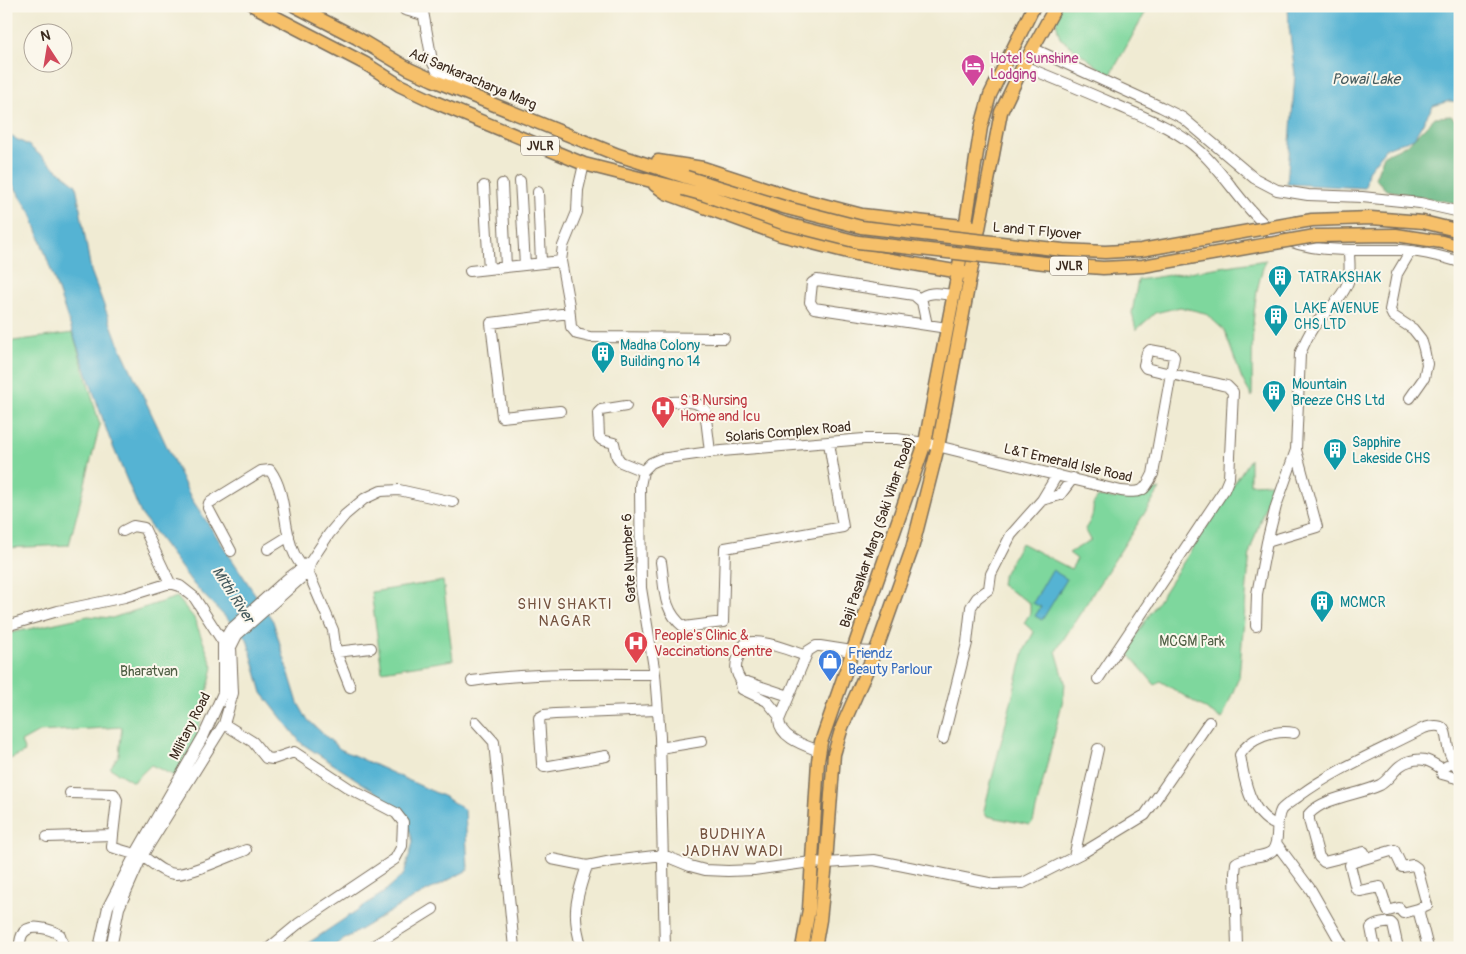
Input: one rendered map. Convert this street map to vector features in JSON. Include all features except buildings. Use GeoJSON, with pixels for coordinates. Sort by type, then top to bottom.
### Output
{"type":"FeatureCollection","features":[{"type":"Feature","properties":{"kind":"main road","name":"JVLR"},"geometry":{"type":"LineString","coordinates":[[254,6],[366,64],[399,85],[437,103],[584,164],[646,179]]}},
{"type":"Feature","properties":{"kind":"main road","name":"Adi Sankaracharya Marg"},"geometry":{"type":"LineString","coordinates":[[295,6],[357,38],[408,69],[618,155]]}},
{"type":"Feature","properties":{"kind":"main road","name":"Baji Pasalkar Marg (Saki Vihar Road)"},"geometry":{"type":"LineString","coordinates":[[802,948],[809,909],[819,751],[852,651],[932,445],[947,328],[954,295],[965,272],[965,226],[981,127],[990,95],[1034,6]]}},
{"type":"Feature","properties":{"kind":"main road","name":"Baji Pasalkar Marg (Saki Vihar Road)"},"geometry":{"type":"LineString","coordinates":[[814,948],[820,920],[826,863],[834,754],[842,727],[876,652],[912,550],[965,272],[979,228],[1001,112],[1023,66],[1056,6]]}},
{"type":"Feature","properties":{"kind":"main road"},"geometry":{"type":"LineString","coordinates":[[1016,42],[1034,49]]}},
{"type":"Feature","properties":{"kind":"main road"},"geometry":{"type":"LineString","coordinates":[[1007,60],[1023,66]]}},
{"type":"Feature","properties":{"kind":"main road"},"geometry":{"type":"LineString","coordinates":[[618,155],[703,168],[789,196],[862,215],[979,228]]}},
{"type":"Feature","properties":{"kind":"main road","name":"L and T Flyover"},"geometry":{"type":"LineString","coordinates":[[618,155],[685,183],[705,195],[783,223],[858,242],[1070,266],[1103,268],[1143,266],[1315,236],[1396,235],[1442,242],[1460,247]]}},
{"type":"Feature","properties":{"kind":"main road"},"geometry":{"type":"LineString","coordinates":[[646,179],[666,193],[781,235],[856,254],[965,272]]}},
{"type":"Feature","properties":{"kind":"main road","name":"L and T Flyover"},"geometry":{"type":"LineString","coordinates":[[646,179],[685,183],[861,227],[1063,250],[1104,252],[1141,250],[1312,220],[1371,218],[1423,222],[1460,231]]}},
{"type":"Feature","properties":{"kind":"main road"},"geometry":{"type":"LineString","coordinates":[[880,258],[886,219]]}},
{"type":"Feature","properties":{"kind":"street"},"geometry":{"type":"LineString","coordinates":[[404,6],[405,10],[422,11],[432,61],[437,71],[461,84],[472,96]]}},
{"type":"Feature","properties":{"kind":"street"},"geometry":{"type":"LineString","coordinates":[[1034,49],[1183,118],[1254,178],[1277,190],[1308,195],[1362,197],[1420,203],[1460,212]]}},
{"type":"Feature","properties":{"kind":"street"},"geometry":{"type":"LineString","coordinates":[[1023,66],[1083,90],[1178,134],[1200,151],[1217,168],[1245,205],[1274,235],[1296,244],[1349,251],[1410,252],[1438,256],[1460,262]]}},
{"type":"Feature","properties":{"kind":"street"},"geometry":{"type":"LineString","coordinates":[[584,164],[578,190],[578,212],[563,246],[561,261],[571,327],[577,334],[590,337],[724,338]]}},
{"type":"Feature","properties":{"kind":"street"},"geometry":{"type":"LineString","coordinates":[[520,182],[524,265]]}},
{"type":"Feature","properties":{"kind":"street"},"geometry":{"type":"LineString","coordinates":[[502,184],[506,267]]}},
{"type":"Feature","properties":{"kind":"street"},"geometry":{"type":"LineString","coordinates":[[484,186],[488,269]]}},
{"type":"Feature","properties":{"kind":"street"},"geometry":{"type":"LineString","coordinates":[[538,192],[542,263]]}},
{"type":"Feature","properties":{"kind":"street"},"geometry":{"type":"LineString","coordinates":[[1267,542],[1316,527],[1296,450],[1300,354],[1306,339],[1314,327],[1348,284],[1350,270],[1349,251]]}},
{"type":"Feature","properties":{"kind":"street"},"geometry":{"type":"LineString","coordinates":[[1410,252],[1396,274],[1390,310],[1393,316],[1413,328],[1421,339],[1424,349],[1427,364],[1424,378],[1410,398]]}},
{"type":"Feature","properties":{"kind":"street"},"geometry":{"type":"LineString","coordinates":[[470,272],[561,261]]}},
{"type":"Feature","properties":{"kind":"street"},"geometry":{"type":"LineString","coordinates":[[927,325],[925,309],[919,299],[909,294],[817,280],[812,284],[810,302],[814,308],[927,325],[947,328]]}},
{"type":"Feature","properties":{"kind":"street"},"geometry":{"type":"LineString","coordinates":[[919,299],[924,294],[932,292],[954,295]]}},
{"type":"Feature","properties":{"kind":"street"},"geometry":{"type":"LineString","coordinates":[[560,412],[502,417],[491,323],[569,313]]}},
{"type":"Feature","properties":{"kind":"street","name":"L&T Emerald Isle Road"},"geometry":{"type":"LineString","coordinates":[[932,445],[1121,491],[1142,491],[1148,485],[1153,474],[1170,379],[1227,386],[1231,390],[1229,478],[1224,490],[1098,678]]}},
{"type":"Feature","properties":{"kind":"street"},"geometry":{"type":"LineString","coordinates":[[669,402],[688,401],[702,406],[705,410],[710,452]]}},
{"type":"Feature","properties":{"kind":"street"},"geometry":{"type":"LineString","coordinates":[[626,406],[601,410],[598,413],[599,437],[602,440],[614,443],[617,457],[621,462],[644,471]]}},
{"type":"Feature","properties":{"kind":"street","name":"Solaris Complex Road"},"geometry":{"type":"LineString","coordinates":[[644,471],[660,459],[710,452],[829,442],[897,439],[932,445]]}},
{"type":"Feature","properties":{"kind":"street"},"geometry":{"type":"LineString","coordinates":[[661,562],[667,608],[675,620],[684,627],[723,622],[725,548],[843,527],[829,442]]}},
{"type":"Feature","properties":{"kind":"street"},"geometry":{"type":"LineString","coordinates":[[1256,626],[1257,594],[1267,542],[1276,506],[1296,450]]}},
{"type":"Feature","properties":{"kind":"street"},"geometry":{"type":"LineString","coordinates":[[231,551],[208,508],[209,503],[266,470],[270,470],[281,496],[291,547],[305,569],[333,630],[336,652],[350,687]]}},
{"type":"Feature","properties":{"kind":"street","name":"Gate Number 6"},"geometry":{"type":"LineString","coordinates":[[644,471],[640,486],[641,588],[655,674],[660,748],[665,948]]}},
{"type":"Feature","properties":{"kind":"street"},"geometry":{"type":"LineString","coordinates":[[943,739],[967,643],[971,607],[977,598],[989,589],[991,574],[1011,535],[1042,500],[1057,475]]}},
{"type":"Feature","properties":{"kind":"street"},"geometry":{"type":"LineString","coordinates":[[1042,500],[1060,495],[1073,478]]}},
{"type":"Feature","properties":{"kind":"street"},"geometry":{"type":"LineString","coordinates":[[227,644],[234,632],[305,569],[329,534],[345,515],[364,499],[381,492],[399,490],[453,502]]}},
{"type":"Feature","properties":{"kind":"street"},"geometry":{"type":"LineString","coordinates":[[123,531],[133,526],[144,528],[170,583]]}},
{"type":"Feature","properties":{"kind":"street"},"geometry":{"type":"LineString","coordinates":[[268,549],[289,536]]}},
{"type":"Feature","properties":{"kind":"street"},"geometry":{"type":"LineString","coordinates":[[6,626],[58,611],[125,597],[170,583],[180,586],[194,597],[227,644],[233,693],[224,724],[163,814]]}},
{"type":"Feature","properties":{"kind":"street"},"geometry":{"type":"LineString","coordinates":[[780,717],[767,701],[742,689],[742,683],[737,676],[736,662],[744,644],[748,643],[760,642],[806,656]]}},
{"type":"Feature","properties":{"kind":"street","name":"Military Road"},"geometry":{"type":"LineString","coordinates":[[99,948],[108,907],[163,814],[204,735],[223,693],[227,644]]}},
{"type":"Feature","properties":{"kind":"street"},"geometry":{"type":"LineString","coordinates":[[819,751],[788,737],[779,724],[780,717],[808,651],[811,648],[820,646],[852,651],[876,652]]}},
{"type":"Feature","properties":{"kind":"street"},"geometry":{"type":"LineString","coordinates":[[336,652],[371,648]]}},
{"type":"Feature","properties":{"kind":"street"},"geometry":{"type":"LineString","coordinates":[[472,681],[502,676],[655,674]]}},
{"type":"Feature","properties":{"kind":"street"},"geometry":{"type":"LineString","coordinates":[[742,683],[747,682],[789,696]]}},
{"type":"Feature","properties":{"kind":"street"},"geometry":{"type":"LineString","coordinates":[[606,756],[544,767],[542,764],[539,718],[544,715],[555,714],[657,710]]}},
{"type":"Feature","properties":{"kind":"street"},"geometry":{"type":"LineString","coordinates":[[476,722],[494,742],[514,948]]}},
{"type":"Feature","properties":{"kind":"street"},"geometry":{"type":"LineString","coordinates":[[552,859],[587,866],[663,855],[704,870],[754,870],[811,862],[874,860],[994,884],[1023,884],[1074,857],[1145,814],[1209,722]]}},
{"type":"Feature","properties":{"kind":"street"},"geometry":{"type":"LineString","coordinates":[[224,724],[253,742],[266,758],[294,752],[350,789],[396,813],[403,822],[402,846],[395,859],[298,924],[269,948]]}},
{"type":"Feature","properties":{"kind":"street"},"geometry":{"type":"LineString","coordinates":[[1237,948],[1234,874],[1236,863],[1241,859],[1269,853],[1276,843],[1276,825],[1282,809],[1306,791],[1363,758],[1424,728],[1436,724],[1441,726],[1446,732],[1450,754],[1458,768],[1442,769],[1428,760],[1409,761],[1399,766],[1380,784],[1317,807],[1309,814],[1308,820],[1319,857],[1324,862],[1366,852]]}},
{"type":"Feature","properties":{"kind":"street"},"geometry":{"type":"LineString","coordinates":[[1276,825],[1263,817],[1250,797],[1240,755],[1247,746],[1269,735],[1284,731],[1294,733]]}},
{"type":"Feature","properties":{"kind":"street"},"geometry":{"type":"LineString","coordinates":[[660,748],[702,741]]}},
{"type":"Feature","properties":{"kind":"street"},"geometry":{"type":"LineString","coordinates":[[1074,857],[1098,749]]}},
{"type":"Feature","properties":{"kind":"street"},"geometry":{"type":"LineString","coordinates":[[1442,769],[1444,775],[1460,779]]}},
{"type":"Feature","properties":{"kind":"street"},"geometry":{"type":"LineString","coordinates":[[70,794],[114,794],[117,800],[112,847],[138,856],[166,872],[175,874],[187,872],[246,850]]}},
{"type":"Feature","properties":{"kind":"street"},"geometry":{"type":"LineString","coordinates":[[48,837],[113,835]]}},
{"type":"Feature","properties":{"kind":"street"},"geometry":{"type":"LineString","coordinates":[[1276,843],[1311,890],[1344,948]]}},
{"type":"Feature","properties":{"kind":"street"},"geometry":{"type":"LineString","coordinates":[[1391,849],[1394,850],[1402,867],[1413,865],[1417,868],[1426,905],[1418,909],[1403,913],[1399,908],[1388,911],[1380,887],[1360,891],[1356,889],[1350,865],[1391,849]]}},
{"type":"Feature","properties":{"kind":"street"},"geometry":{"type":"LineString","coordinates":[[111,948],[119,908],[138,856]]}},
{"type":"Feature","properties":{"kind":"street"},"geometry":{"type":"LineString","coordinates":[[582,948],[575,912],[578,891],[587,866]]}},
{"type":"Feature","properties":{"kind":"street"},"geometry":{"type":"LineString","coordinates":[[370,948],[433,909]]}},
{"type":"Feature","properties":{"kind":"street"},"geometry":{"type":"LineString","coordinates":[[1418,909],[1428,948]]}},
{"type":"Feature","properties":{"kind":"street"},"geometry":{"type":"LineString","coordinates":[[1375,948],[1371,928],[1388,922],[1393,925],[1398,948]]}},
{"type":"Feature","properties":{"kind":"street"},"geometry":{"type":"LineString","coordinates":[[19,948],[22,934],[32,928],[53,930],[60,935],[64,948]]}},
{"type":"Feature","properties":{"kind":"green space"},"geometry":{"type":"Polygon","coordinates":[[[1052,6],[1149,6],[1110,76],[1060,38],[1052,6]]]}},
{"type":"Feature","properties":{"kind":"green space"},"geometry":{"type":"Polygon","coordinates":[[[1451,116],[1460,124],[1460,204],[1386,190],[1375,178],[1384,155],[1408,144],[1435,117],[1451,116]]]}},
{"type":"Feature","properties":{"kind":"green space"},"geometry":{"type":"Polygon","coordinates":[[[1266,260],[1254,310],[1252,397],[1242,379],[1224,330],[1205,313],[1180,307],[1155,313],[1136,330],[1132,313],[1138,280],[1266,260]]]}},
{"type":"Feature","properties":{"kind":"green space"},"geometry":{"type":"Polygon","coordinates":[[[73,333],[100,425],[69,545],[6,548],[6,342],[73,333]]]}},
{"type":"Feature","properties":{"kind":"green space","name":"MCGM Park"},"geometry":{"type":"Polygon","coordinates":[[[1250,459],[1250,484],[1273,483],[1250,551],[1239,677],[1222,719],[1160,681],[1155,685],[1126,651],[1250,459]]]}},
{"type":"Feature","properties":{"kind":"green space"},"geometry":{"type":"Polygon","coordinates":[[[1160,489],[1056,651],[1065,682],[1064,695],[1033,822],[1030,825],[987,816],[984,810],[1024,651],[1034,632],[1024,623],[1030,613],[1030,603],[1001,585],[1002,578],[1021,543],[1071,569],[1077,559],[1069,553],[1091,540],[1085,529],[1092,517],[1093,504],[1098,497],[1124,499],[1160,489]]]}},
{"type":"Feature","properties":{"kind":"green space"},"geometry":{"type":"Polygon","coordinates":[[[443,581],[453,660],[382,671],[371,592],[443,581]]]}},
{"type":"Feature","properties":{"kind":"green space","name":"Bharatvan"},"geometry":{"type":"Polygon","coordinates":[[[177,597],[194,618],[213,667],[197,737],[177,777],[151,765],[133,782],[110,768],[119,755],[122,727],[39,732],[21,742],[25,752],[8,760],[6,745],[6,634],[88,616],[112,618],[177,597]]]}},
{"type":"Feature","properties":{"kind":"water","name":"Powai Lake"},"geometry":{"type":"Polygon","coordinates":[[[1288,6],[1460,6],[1460,102],[1449,101],[1433,106],[1414,138],[1386,148],[1368,171],[1365,188],[1287,184],[1295,74],[1288,6]]]}},
{"type":"Feature","properties":{"kind":"water","name":"Mithi River"},"geometry":{"type":"Polygon","coordinates":[[[6,134],[28,145],[76,185],[91,271],[117,340],[191,498],[273,621],[298,703],[307,719],[340,749],[445,797],[465,810],[468,870],[406,902],[330,948],[301,948],[383,893],[404,874],[413,842],[406,818],[380,795],[301,743],[262,693],[247,639],[194,585],[141,514],[109,437],[31,213],[12,183],[6,179],[6,134]]]}},
{"type":"Feature","properties":{"kind":"water"},"geometry":{"type":"Polygon","coordinates":[[[1052,570],[1067,579],[1042,620],[1035,616],[1041,607],[1033,603],[1052,570]]]}},
{"type":"Feature","properties":{"kind":"place","name":"Hotel Sunshine Lodging"},"geometry":{"type":"Point","coordinates":[973,87]}},
{"type":"Feature","properties":{"kind":"place","name":"TATRAKSHAK"},"geometry":{"type":"Point","coordinates":[1280,298]}},
{"type":"Feature","properties":{"kind":"place","name":"LAKE AVENUE CHS LTD"},"geometry":{"type":"Point","coordinates":[1276,337]}},
{"type":"Feature","properties":{"kind":"place","name":"Madha Colony Building no 14"},"geometry":{"type":"Point","coordinates":[603,374]}},
{"type":"Feature","properties":{"kind":"place","name":"Mountain Breeze CHS Ltd"},"geometry":{"type":"Point","coordinates":[1274,413]}},
{"type":"Feature","properties":{"kind":"place","name":"S B Nursing Home and Icu"},"geometry":{"type":"Point","coordinates":[663,429]}},
{"type":"Feature","properties":{"kind":"place","name":"Sapphire Lakeside CHS"},"geometry":{"type":"Point","coordinates":[1335,471]}},
{"type":"Feature","properties":{"kind":"place","name":"MCMCR"},"geometry":{"type":"Point","coordinates":[1322,623]}},
{"type":"Feature","properties":{"kind":"place","name":"People's Clinic & Vaccinations Centre"},"geometry":{"type":"Point","coordinates":[636,664]}},
{"type":"Feature","properties":{"kind":"place","name":"Friendz Beauty Parlour"},"geometry":{"type":"Point","coordinates":[830,682]}},
{"type":"Feature","properties":{"kind":"district","name":"SHIV SHAKTI NAGAR"},"geometry":{"type":"Point","coordinates":[565,612]}},
{"type":"Feature","properties":{"kind":"district","name":"BUDHIYA JADHAV WADI"},"geometry":{"type":"Point","coordinates":[733,842]}}]}
